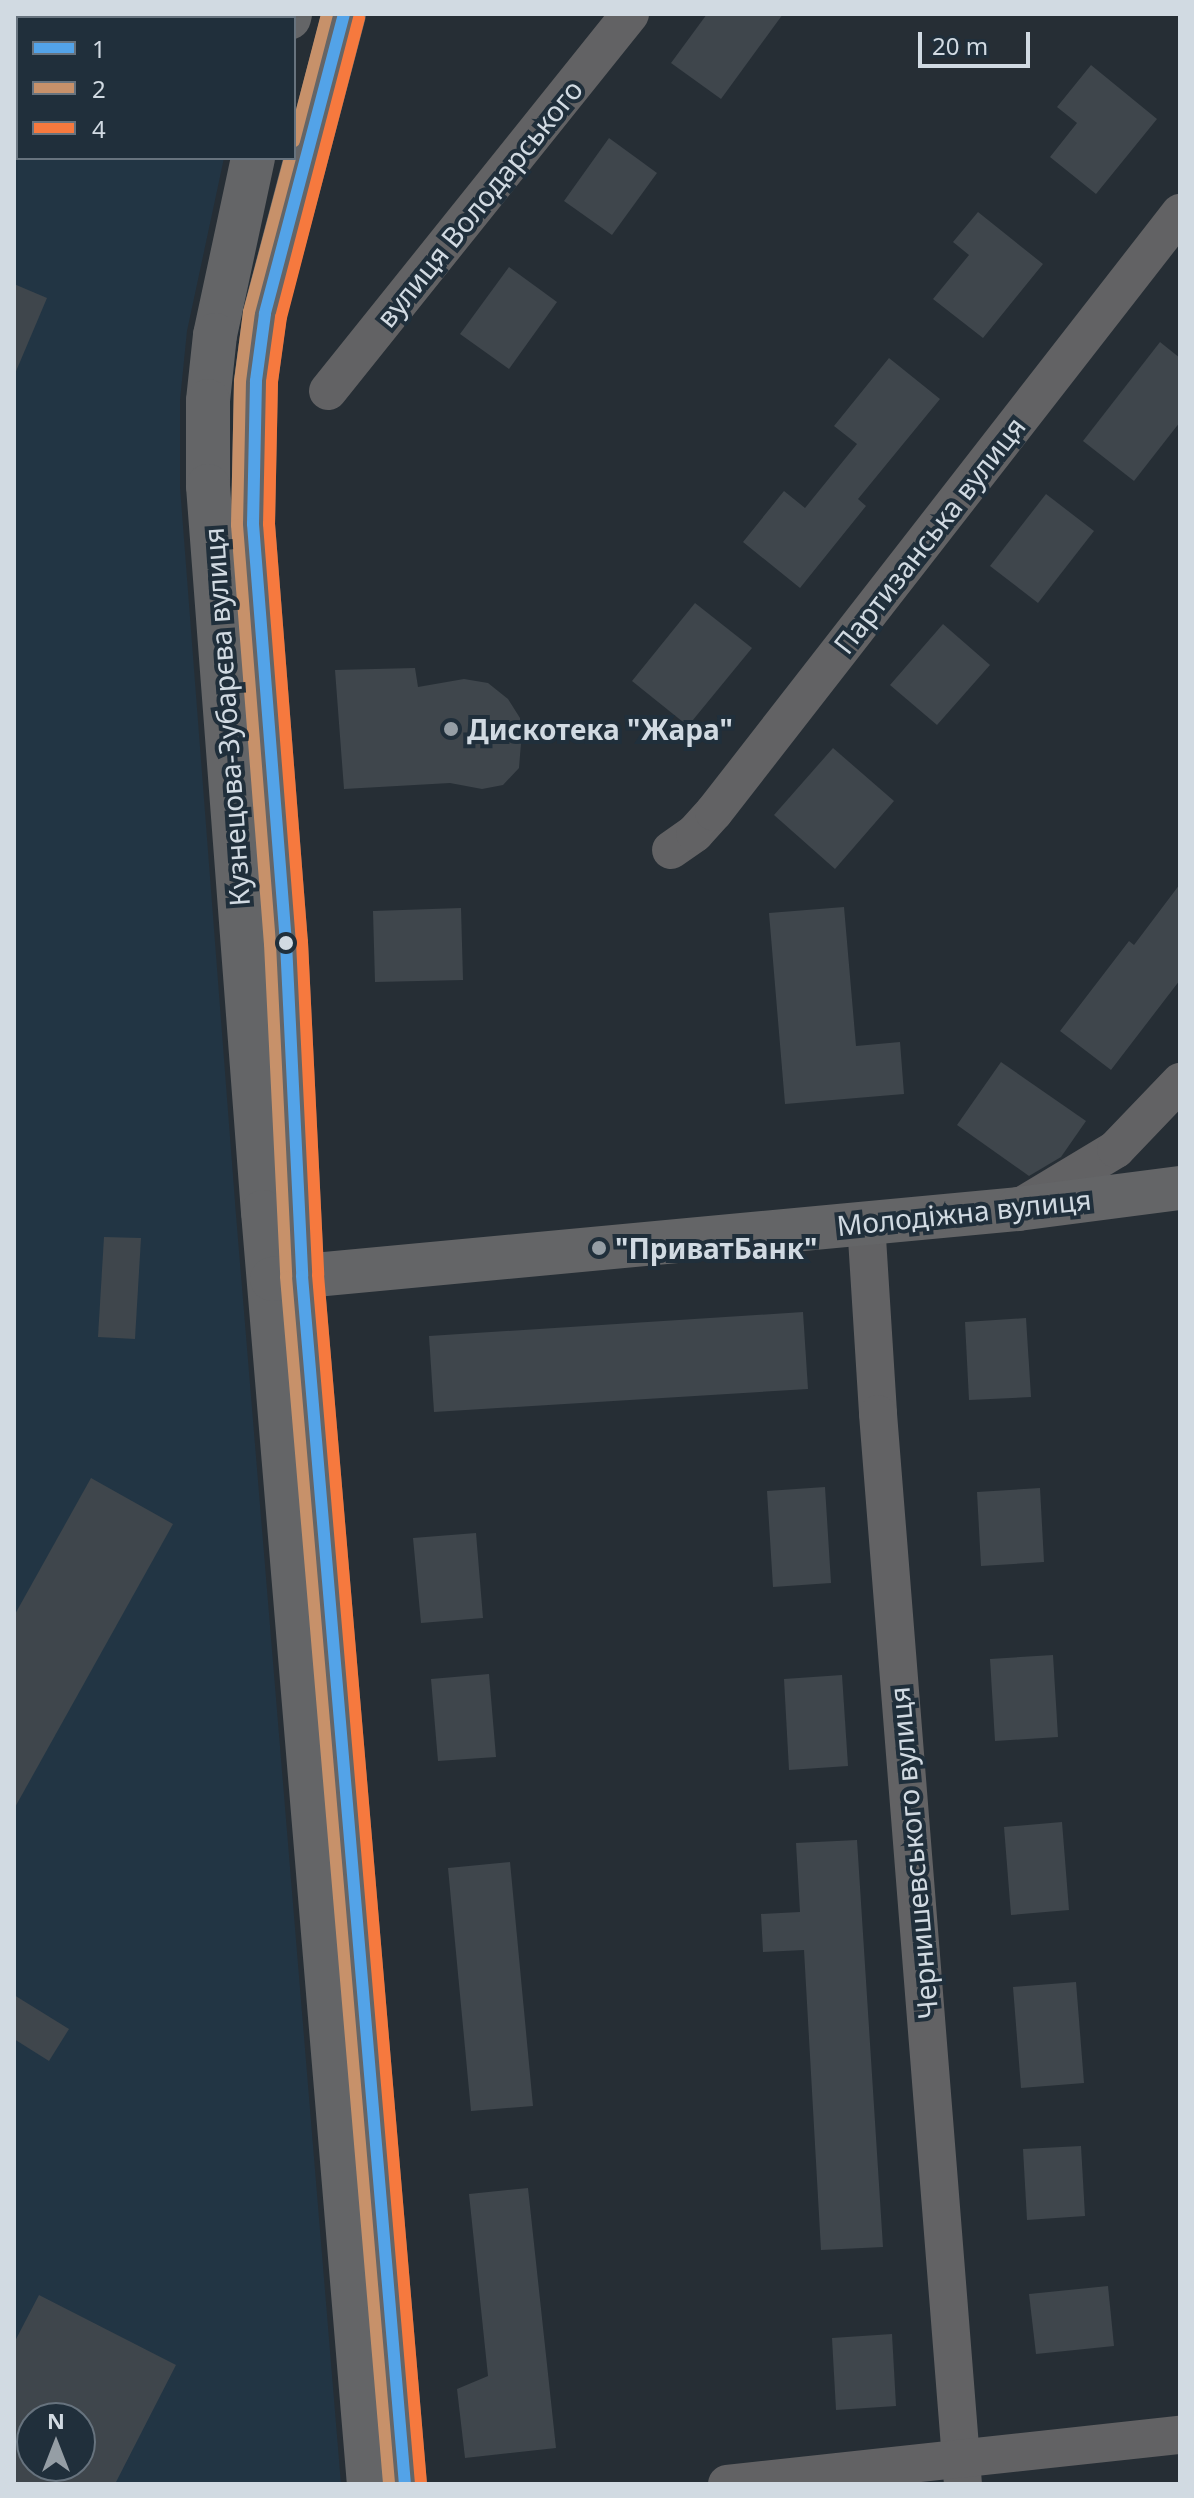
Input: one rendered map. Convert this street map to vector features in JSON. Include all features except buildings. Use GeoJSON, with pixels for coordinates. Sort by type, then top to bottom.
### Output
{"type":"FeatureCollection","features":[{"type":"Feature","properties":{"kind":"main road","name":"Кузнецова-Зубарєва вулиця"},"geometry":{"type":"LineString","coordinates":[[286,1278],[286,943],[253,524],[252,447],[256,381],[265,314],[344,14]]}},
{"type":"Feature","properties":{"kind":"main road","name":"Кузнецова-Зубарєва вулиця"},"geometry":{"type":"LineString","coordinates":[[253,160],[215,335],[208,401],[208,486],[286,1278]]}},
{"type":"Feature","properties":{"kind":"main road","name":"Молодіжна вулиця"},"geometry":{"type":"LineString","coordinates":[[286,1278],[1018,1209],[1180,1188]]}},
{"type":"Feature","properties":{"kind":"main road"},"geometry":{"type":"LineString","coordinates":[[286,1278],[369,2484]]}},
{"type":"Feature","properties":{"kind":"main road"},"geometry":{"type":"LineString","coordinates":[[286,1278],[405,2484]]}},
{"type":"Feature","properties":{"kind":"street","name":"вулиця Володарського"},"geometry":{"type":"LineString","coordinates":[[328,391],[630,14]]}},
{"type":"Feature","properties":{"kind":"street","name":"Партизанська вулиця"},"geometry":{"type":"LineString","coordinates":[[671,850],[695,833],[714,812],[1180,213]]}},
{"type":"Feature","properties":{"kind":"street"},"geometry":{"type":"LineString","coordinates":[[1018,1209],[1116,1149],[1180,1082]]}},
{"type":"Feature","properties":{"kind":"street","name":"Чернишевського вулиця"},"geometry":{"type":"LineString","coordinates":[[866,1222],[879,1430],[962,2471]]}},
{"type":"Feature","properties":{"kind":"street"},"geometry":{"type":"LineString","coordinates":[[727,2484],[962,2471],[1180,2435]]}},
{"type":"Feature","properties":{"kind":"shaded area"},"geometry":{"type":"Polygon","coordinates":[[[14,14],[261,14],[16,16],[16,160],[224,160],[187,331],[180,400],[180,487],[236,1215],[341,2484],[14,2484],[14,14]]]}},
{"type":"Feature","properties":{"kind":"transit line","name":"2"},"geometry":{"type":"LineString","coordinates":[[296,133],[327,14]]}},
{"type":"Feature","properties":{"kind":"transit line","name":"1"},"geometry":{"type":"LineString","coordinates":[[344,14],[265,314],[256,381],[253,524],[286,943],[302,1276],[405,2484]]}},
{"type":"Feature","properties":{"kind":"transit line","name":"4"},"geometry":{"type":"LineString","coordinates":[[359,18],[281,317],[272,382],[269,524],[302,942],[318,1275],[421,2483]]}},
{"type":"Feature","properties":{"kind":"transit line","name":"2"},"geometry":{"type":"LineString","coordinates":[[289,160],[249,312],[240,381],[237,525],[270,944],[286,1277],[389,2484]]}},
{"type":"Feature","properties":{"kind":"place","name":"Дискотека \"Жара\""},"geometry":{"type":"Point","coordinates":[451,729]}},
{"type":"Feature","properties":{"kind":"place","name":"\"ПриватБанк\""},"geometry":{"type":"Point","coordinates":[599,1248]}}]}
